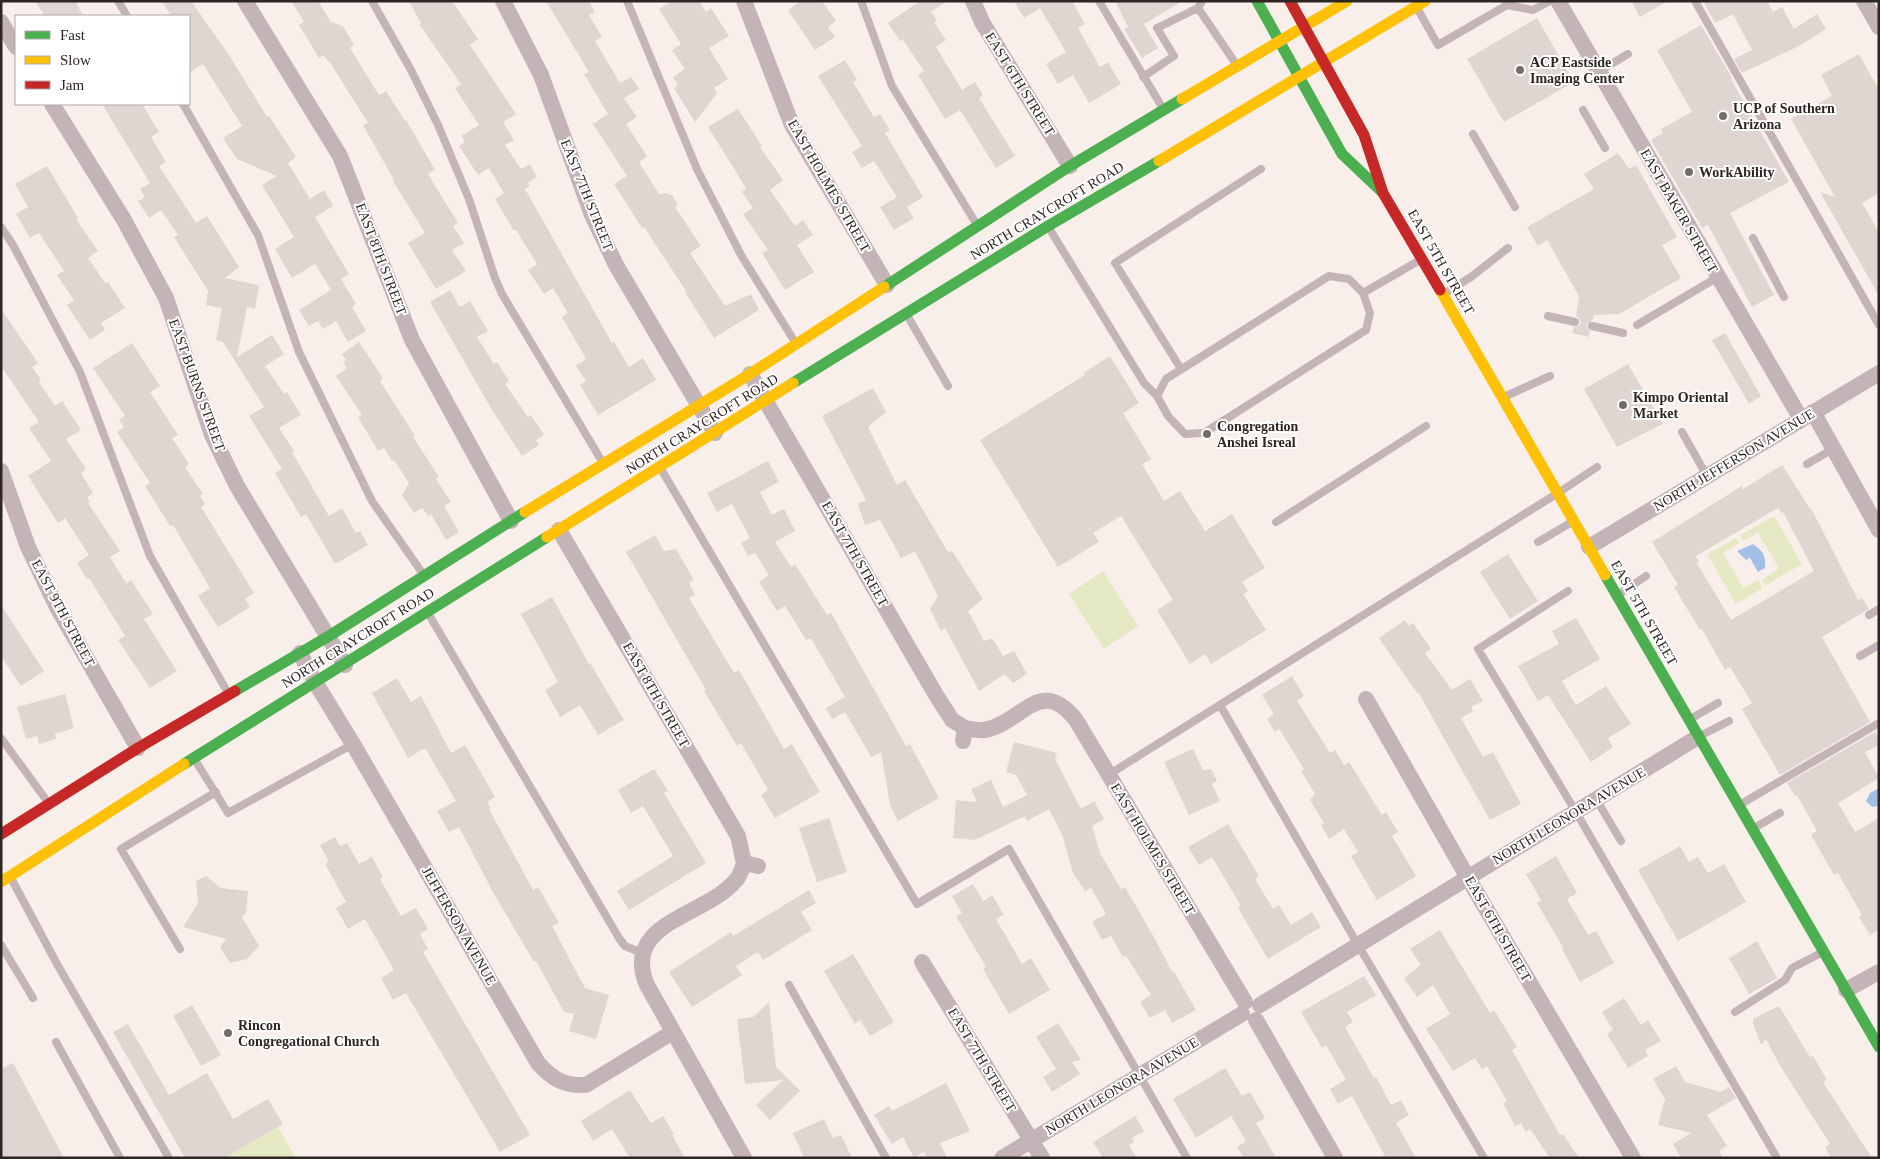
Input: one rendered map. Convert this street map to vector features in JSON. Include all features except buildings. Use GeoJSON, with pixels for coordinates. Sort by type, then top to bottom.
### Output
{"type":"FeatureCollection","features":[{"type":"Feature","properties":{"kind":"main road","name":"EAST 5TH STREET"},"geometry":{"type":"LineString","coordinates":[[1256,1],[1342,154],[1383,193]]}},
{"type":"Feature","properties":{"kind":"main road","name":"EAST 5TH STREET"},"geometry":{"type":"LineString","coordinates":[[1290,1],[1364,135],[1383,193],[1879,1047]]}},
{"type":"Feature","properties":{"kind":"main road","name":"NORTH CRAYCROFT ROAD"},"geometry":{"type":"LineString","coordinates":[[1,834],[138,748],[328,636],[750,374],[1070,166],[1347,1]]}},
{"type":"Feature","properties":{"kind":"main road","name":"NORTH CRAYCROFT ROAD"},"geometry":{"type":"LineString","coordinates":[[6,879],[193,758],[1048,226],[1300,78],[1420,4]]}},
{"type":"Feature","properties":{"kind":"street","name":"EAST 8TH STREET"},"geometry":{"type":"LineString","coordinates":[[244,1],[340,156],[412,340],[511,521]]}},
{"type":"Feature","properties":{"kind":"street","name":"EAST 7TH STREET"},"geometry":{"type":"LineString","coordinates":[[503,1],[541,75],[592,215],[616,265],[716,433]]}},
{"type":"Feature","properties":{"kind":"street","name":"EAST HOLMES STREET"},"geometry":{"type":"LineString","coordinates":[[744,1],[792,125],[887,286]]}},
{"type":"Feature","properties":{"kind":"street","name":"EAST 6TH STREET"},"geometry":{"type":"LineString","coordinates":[[974,1],[982,22],[1070,166]]}},
{"type":"Feature","properties":{"kind":"street","name":"EAST BAKER STREET"},"geometry":{"type":"LineString","coordinates":[[1558,1],[1718,278],[1807,416],[1833,448],[1879,530]]}},
{"type":"Feature","properties":{"kind":"street"},"geometry":{"type":"LineString","coordinates":[[1864,1],[1879,27]]}},
{"type":"Feature","properties":{"kind":"street"},"geometry":{"type":"LineString","coordinates":[[1,22],[15,44]]}},
{"type":"Feature","properties":{"kind":"street","name":"EAST BURNS STREET"},"geometry":{"type":"LineString","coordinates":[[53,105],[124,220],[166,298],[212,435],[237,486],[345,665]]}},
{"type":"Feature","properties":{"kind":"street","name":"NORTH JEFFERSON AVENUE"},"geometry":{"type":"LineString","coordinates":[[1589,547],[1879,373]]}},
{"type":"Feature","properties":{"kind":"street","name":"EAST 7TH STREET"},"geometry":{"type":"LineString","coordinates":[[750,374],[936,695],[952,720],[964,734],[985,730],[998,725],[1036,703],[1043,701],[1055,702]]}},
{"type":"Feature","properties":{"kind":"street","name":"EAST 9TH STREET"},"geometry":{"type":"LineString","coordinates":[[1,471],[28,547],[57,608],[138,748]]}},
{"type":"Feature","properties":{"kind":"street","name":"EAST 8TH STREET"},"geometry":{"type":"LineString","coordinates":[[559,530],[738,836],[751,865],[727,890],[661,929],[654,935],[644,950]]}},
{"type":"Feature","properties":{"kind":"street","name":"JEFFERSON AVENUE"},"geometry":{"type":"LineString","coordinates":[[300,653],[315,682],[538,1063],[547,1073],[559,1082],[574,1086],[586,1085],[673,1032]]}},
{"type":"Feature","properties":{"kind":"street","name":"EAST 6TH STREET"},"geometry":{"type":"LineString","coordinates":[[1366,699],[1468,878],[1633,1158]]}},
{"type":"Feature","properties":{"kind":"street","name":"EAST HOLMES STREET"},"geometry":{"type":"LineString","coordinates":[[1055,702],[1067,708],[1076,720],[1251,1010],[1335,1158]]}},
{"type":"Feature","properties":{"kind":"street","name":"NORTH LEONORA AVENUE"},"geometry":{"type":"LineString","coordinates":[[1002,1158],[1251,1010],[1698,737]]}},
{"type":"Feature","properties":{"kind":"street"},"geometry":{"type":"LineString","coordinates":[[644,950],[642,972],[673,1032],[744,1158]]}},
{"type":"Feature","properties":{"kind":"street","name":"EAST 7TH STREET"},"geometry":{"type":"LineString","coordinates":[[922,962],[1042,1158]]}},
{"type":"Feature","properties":{"kind":"street"},"geometry":{"type":"LineString","coordinates":[[1846,990],[1879,972]]}},
{"type":"Feature","properties":{"kind":"lane"},"geometry":{"type":"LineString","coordinates":[[118,1],[126,15]]}},
{"type":"Feature","properties":{"kind":"lane"},"geometry":{"type":"LineString","coordinates":[[372,1],[411,70],[438,125],[469,199],[502,294],[603,464]]}},
{"type":"Feature","properties":{"kind":"lane"},"geometry":{"type":"LineString","coordinates":[[627,1],[697,169],[741,254],[796,345]]}},
{"type":"Feature","properties":{"kind":"lane"},"geometry":{"type":"LineString","coordinates":[[861,1],[892,86],[978,226]]}},
{"type":"Feature","properties":{"kind":"lane"},"geometry":{"type":"LineString","coordinates":[[1099,1],[1163,109]]}},
{"type":"Feature","properties":{"kind":"lane"},"geometry":{"type":"LineString","coordinates":[[1420,4],[1438,46],[1507,5],[1533,10],[1550,1]]}},
{"type":"Feature","properties":{"kind":"lane"},"geometry":{"type":"LineString","coordinates":[[1695,1],[1879,325]]}},
{"type":"Feature","properties":{"kind":"lane"},"geometry":{"type":"LineString","coordinates":[[1143,77],[1174,56],[1157,28],[1200,4],[1237,66]]}},
{"type":"Feature","properties":{"kind":"lane"},"geometry":{"type":"LineString","coordinates":[[1598,72],[1628,54]]}},
{"type":"Feature","properties":{"kind":"lane"},"geometry":{"type":"LineString","coordinates":[[184,105],[258,235],[299,352],[372,501],[425,576]]}},
{"type":"Feature","properties":{"kind":"lane"},"geometry":{"type":"LineString","coordinates":[[1583,110],[1605,148]]}},
{"type":"Feature","properties":{"kind":"lane"},"geometry":{"type":"LineString","coordinates":[[1473,134],[1515,207]]}},
{"type":"Feature","properties":{"kind":"lane"},"geometry":{"type":"LineString","coordinates":[[1181,369],[1115,263],[1261,169]]}},
{"type":"Feature","properties":{"kind":"lane"},"geometry":{"type":"LineString","coordinates":[[1048,226],[1144,383],[1158,396],[1168,416],[1185,434],[1204,433],[1366,330],[1370,313],[1363,293],[1349,279],[1329,276],[1166,378],[1158,396]]}},
{"type":"Feature","properties":{"kind":"lane"},"geometry":{"type":"LineString","coordinates":[[1,227],[13,245],[80,372],[150,556],[229,694]]}},
{"type":"Feature","properties":{"kind":"lane"},"geometry":{"type":"LineString","coordinates":[[1753,238],[1784,297]]}},
{"type":"Feature","properties":{"kind":"lane"},"geometry":{"type":"LineString","coordinates":[[1442,295],[1471,277],[1508,248]]}},
{"type":"Feature","properties":{"kind":"lane"},"geometry":{"type":"LineString","coordinates":[[1363,293],[1422,259]]}},
{"type":"Feature","properties":{"kind":"lane"},"geometry":{"type":"LineString","coordinates":[[1637,325],[1718,278]]}},
{"type":"Feature","properties":{"kind":"lane"},"geometry":{"type":"LineString","coordinates":[[906,314],[948,386]]}},
{"type":"Feature","properties":{"kind":"lane"},"geometry":{"type":"LineString","coordinates":[[1548,316],[1575,322]]}},
{"type":"Feature","properties":{"kind":"lane"},"geometry":{"type":"LineString","coordinates":[[1592,326],[1623,333]]}},
{"type":"Feature","properties":{"kind":"lane"},"geometry":{"type":"LineString","coordinates":[[1502,398],[1550,376]]}},
{"type":"Feature","properties":{"kind":"lane"},"geometry":{"type":"LineString","coordinates":[[1276,522],[1426,426]]}},
{"type":"Feature","properties":{"kind":"lane"},"geometry":{"type":"LineString","coordinates":[[1682,432],[1707,476]]}},
{"type":"Feature","properties":{"kind":"lane"},"geometry":{"type":"LineString","coordinates":[[1807,464],[1833,448]]}},
{"type":"Feature","properties":{"kind":"lane"},"geometry":{"type":"LineString","coordinates":[[660,467],[917,904],[1009,849],[1187,1158]]}},
{"type":"Feature","properties":{"kind":"lane"},"geometry":{"type":"LineString","coordinates":[[1108,775],[1597,467]]}},
{"type":"Feature","properties":{"kind":"lane"},"geometry":{"type":"LineString","coordinates":[[1538,542],[1574,521]]}},
{"type":"Feature","properties":{"kind":"lane"},"geometry":{"type":"LineString","coordinates":[[1617,596],[1646,576]]}},
{"type":"Feature","properties":{"kind":"lane"},"geometry":{"type":"LineString","coordinates":[[1568,591],[1478,648],[1576,812],[1777,1158]]}},
{"type":"Feature","properties":{"kind":"lane"},"geometry":{"type":"LineString","coordinates":[[1869,615],[1879,609]]}},
{"type":"Feature","properties":{"kind":"lane"},"geometry":{"type":"LineString","coordinates":[[428,612],[619,938],[625,946],[644,950]]}},
{"type":"Feature","properties":{"kind":"lane"},"geometry":{"type":"LineString","coordinates":[[1860,656],[1879,645]]}},
{"type":"Feature","properties":{"kind":"lane"},"geometry":{"type":"LineString","coordinates":[[1689,720],[1718,703]]}},
{"type":"Feature","properties":{"kind":"lane"},"geometry":{"type":"LineString","coordinates":[[1220,705],[1358,945],[1484,1158]]}},
{"type":"Feature","properties":{"kind":"lane"},"geometry":{"type":"LineString","coordinates":[[1698,737],[1729,721]]}},
{"type":"Feature","properties":{"kind":"lane"},"geometry":{"type":"LineString","coordinates":[[1739,805],[1879,723]]}},
{"type":"Feature","properties":{"kind":"lane"},"geometry":{"type":"LineString","coordinates":[[1,738],[49,804]]}},
{"type":"Feature","properties":{"kind":"lane"},"geometry":{"type":"LineString","coordinates":[[193,758],[228,813],[353,744]]}},
{"type":"Feature","properties":{"kind":"lane"},"geometry":{"type":"LineString","coordinates":[[180,949],[121,849],[216,792]]}},
{"type":"Feature","properties":{"kind":"lane"},"geometry":{"type":"LineString","coordinates":[[1596,799],[1621,841]]}},
{"type":"Feature","properties":{"kind":"lane"},"geometry":{"type":"LineString","coordinates":[[1753,829],[1780,813]]}},
{"type":"Feature","properties":{"kind":"lane"},"geometry":{"type":"LineString","coordinates":[[6,879],[169,1158]]}},
{"type":"Feature","properties":{"kind":"lane"},"geometry":{"type":"LineString","coordinates":[[1,945],[33,998]]}},
{"type":"Feature","properties":{"kind":"lane"},"geometry":{"type":"LineString","coordinates":[[1735,1012],[1785,980],[1792,968],[1824,951]]}},
{"type":"Feature","properties":{"kind":"lane"},"geometry":{"type":"LineString","coordinates":[[789,985],[886,1158]]}},
{"type":"Feature","properties":{"kind":"lane"},"geometry":{"type":"LineString","coordinates":[[56,1042],[120,1158]]}},
{"type":"Feature","properties":{"kind":"green space"},"geometry":{"type":"Polygon","coordinates":[[[1774,516],[1802,564],[1765,586],[1762,580],[1779,568],[1758,533],[1743,541],[1740,535],[1774,516]]]}},
{"type":"Feature","properties":{"kind":"green space"},"geometry":{"type":"Polygon","coordinates":[[[1736,538],[1739,543],[1723,553],[1743,588],[1758,580],[1763,588],[1736,604],[1707,554],[1736,538]]]}},
{"type":"Feature","properties":{"kind":"green space"},"geometry":{"type":"Polygon","coordinates":[[[1103,571],[1138,626],[1104,649],[1069,594],[1103,571]]]}},
{"type":"Feature","properties":{"kind":"green space"},"geometry":{"type":"Polygon","coordinates":[[[278,1127],[296,1158],[224,1158],[278,1127]]]}},
{"type":"Feature","properties":{"kind":"water"},"geometry":{"type":"Polygon","coordinates":[[[1753,544],[1761,551],[1765,560],[1765,568],[1758,572],[1750,558],[1746,560],[1737,551],[1753,544]]]}},
{"type":"Feature","properties":{"kind":"water"},"geometry":{"type":"Polygon","coordinates":[[[1879,788],[1879,806],[1872,807],[1866,801],[1870,793],[1879,788]]]}},
{"type":"Feature","properties":{"kind":"traffic: fast"},"geometry":{"type":"LineString","coordinates":[[1257,1],[1342,154],[1381,191]]}},
{"type":"Feature","properties":{"kind":"traffic: fast"},"geometry":{"type":"LineString","coordinates":[[884,287],[1070,166],[1182,99]]}},
{"type":"Feature","properties":{"kind":"traffic: fast"},"geometry":{"type":"LineString","coordinates":[[793,383],[1048,226],[1159,161]]}},
{"type":"Feature","properties":{"kind":"traffic: fast"},"geometry":{"type":"LineString","coordinates":[[235,691],[329,636],[525,512]]}},
{"type":"Feature","properties":{"kind":"traffic: fast"},"geometry":{"type":"LineString","coordinates":[[184,764],[547,537]]}},
{"type":"Feature","properties":{"kind":"traffic: fast"},"geometry":{"type":"LineString","coordinates":[[1605,575],[1879,1047]]}},
{"type":"Feature","properties":{"kind":"traffic: slow"},"geometry":{"type":"LineString","coordinates":[[1182,99],[1347,1]]}},
{"type":"Feature","properties":{"kind":"traffic: slow"},"geometry":{"type":"LineString","coordinates":[[1159,161],[1425,1]]}},
{"type":"Feature","properties":{"kind":"traffic: slow"},"geometry":{"type":"LineString","coordinates":[[525,512],[750,374],[884,287]]}},
{"type":"Feature","properties":{"kind":"traffic: slow"},"geometry":{"type":"LineString","coordinates":[[1440,290],[1605,575]]}},
{"type":"Feature","properties":{"kind":"traffic: slow"},"geometry":{"type":"LineString","coordinates":[[547,537],[793,383]]}},
{"type":"Feature","properties":{"kind":"traffic: slow"},"geometry":{"type":"LineString","coordinates":[[1,882],[184,764]]}},
{"type":"Feature","properties":{"kind":"traffic: jam"},"geometry":{"type":"LineString","coordinates":[[1290,1],[1364,135],[1383,193],[1440,290]]}},
{"type":"Feature","properties":{"kind":"traffic: jam"},"geometry":{"type":"LineString","coordinates":[[1,834],[138,748],[235,691]]}},
{"type":"Feature","properties":{"kind":"place","name":"ACP Eastside Imaging Center"},"geometry":{"type":"Point","coordinates":[1520,70]}},
{"type":"Feature","properties":{"kind":"place","name":"UCP of Southern Arizona"},"geometry":{"type":"Point","coordinates":[1723,116]}},
{"type":"Feature","properties":{"kind":"place","name":"WorkAbility"},"geometry":{"type":"Point","coordinates":[1689,172]}},
{"type":"Feature","properties":{"kind":"place","name":"Kimpo Oriental Market"},"geometry":{"type":"Point","coordinates":[1623,405]}},
{"type":"Feature","properties":{"kind":"place","name":"Congregation Anshei Isreal"},"geometry":{"type":"Point","coordinates":[1207,434]}},
{"type":"Feature","properties":{"kind":"place","name":"Rincon Congregational Church"},"geometry":{"type":"Point","coordinates":[228,1033]}}]}
